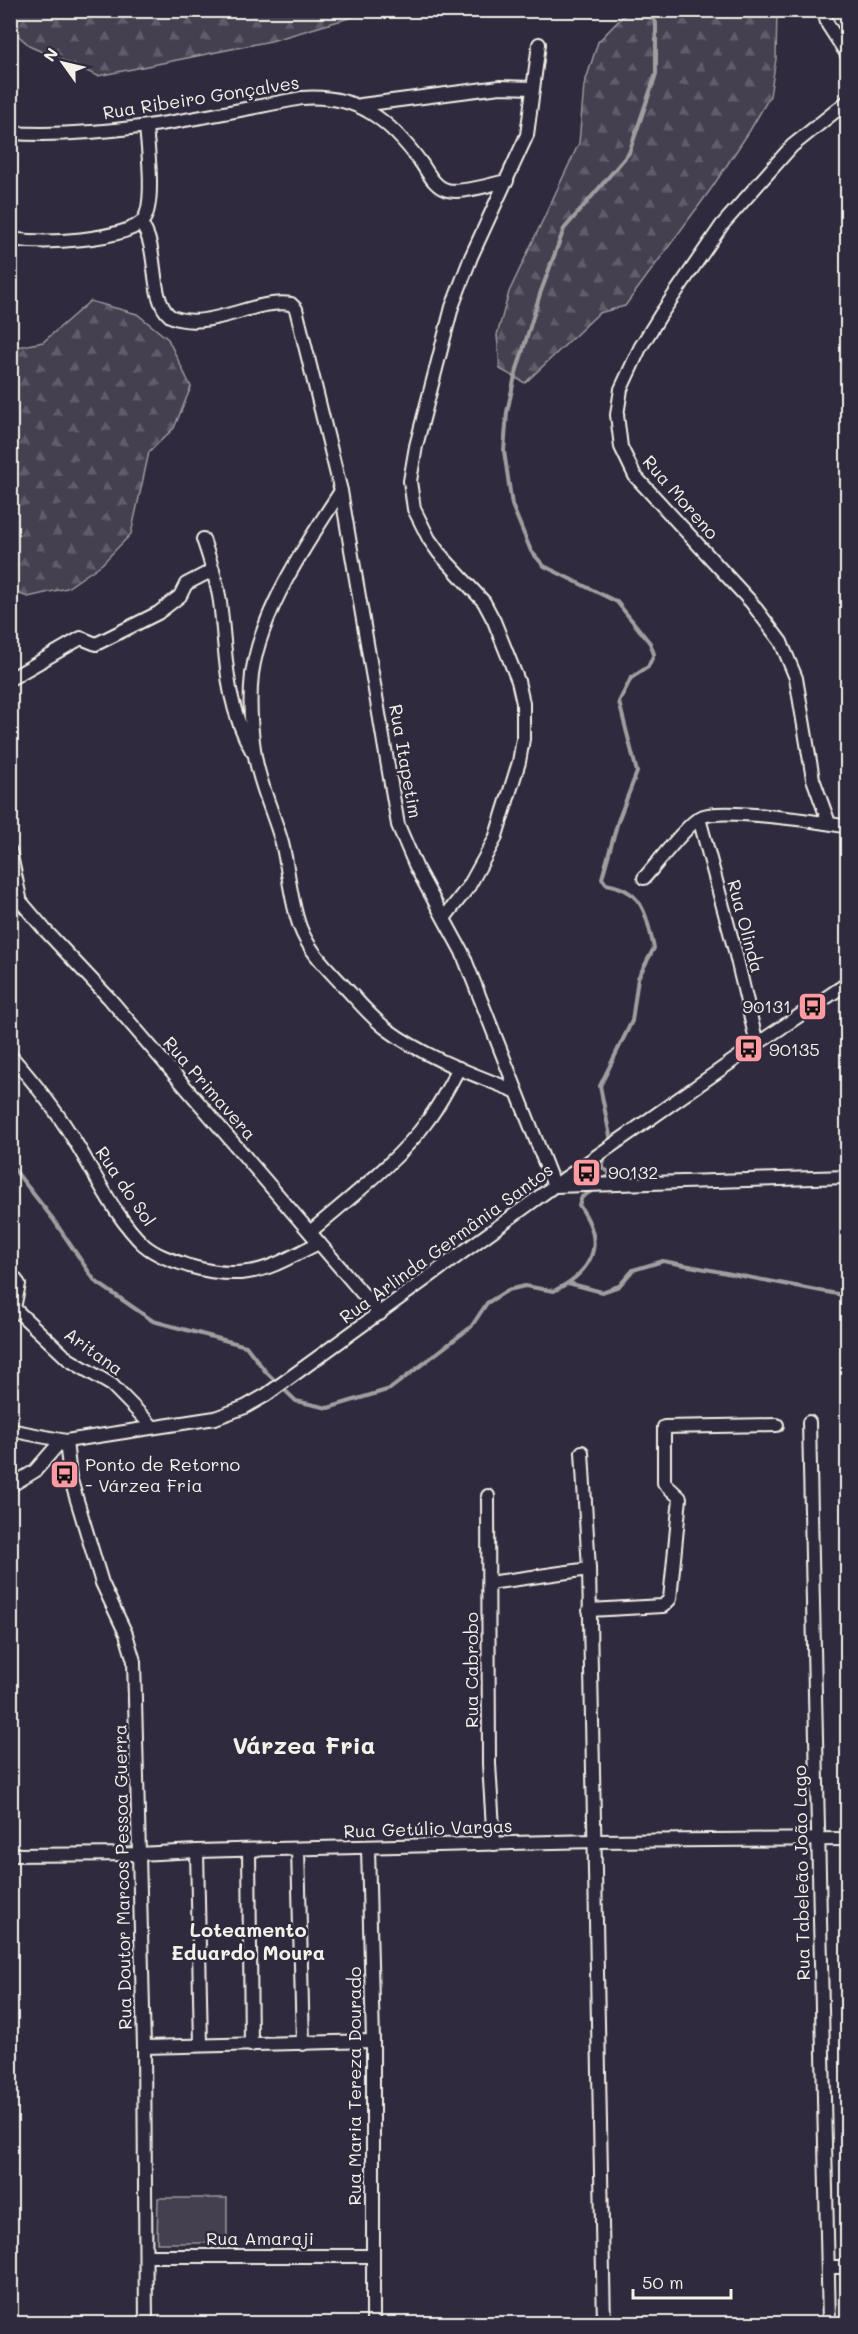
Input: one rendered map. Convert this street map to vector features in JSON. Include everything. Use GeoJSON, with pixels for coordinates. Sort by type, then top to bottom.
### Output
{"type":"FeatureCollection","features":[{"type":"Feature","properties":{"kind":"street"},"geometry":{"type":"LineString","coordinates":[[823,10],[828,25],[848,56]]}},
{"type":"Feature","properties":{"kind":"street"},"geometry":{"type":"LineString","coordinates":[[445,917],[469,886],[495,839],[519,762],[523,739],[523,703],[518,681],[494,621],[484,602],[443,559],[429,538],[414,509],[410,481],[416,446],[453,307],[471,257],[527,135],[539,44]]}},
{"type":"Feature","properties":{"kind":"street","name":"Rua Ribeiro Gonçalves"},"geometry":{"type":"LineString","coordinates":[[10,133],[55,135],[146,128],[302,98],[338,99],[361,105],[500,87],[533,88]]}},
{"type":"Feature","properties":{"kind":"street","name":"Rua Moreno"},"geometry":{"type":"LineString","coordinates":[[829,824],[813,779],[796,678],[781,642],[751,602],[635,476],[621,447],[617,415],[624,381],[640,348],[722,225],[792,146],[848,101]]}},
{"type":"Feature","properties":{"kind":"street","name":"Rua Ribeiro Gonçalves"},"geometry":{"type":"LineString","coordinates":[[361,105],[402,139],[434,181],[445,190],[460,190],[507,181]]}},
{"type":"Feature","properties":{"kind":"street"},"geometry":{"type":"LineString","coordinates":[[10,238],[46,241],[89,238],[128,231],[141,224],[146,216],[149,191],[146,128]]}},
{"type":"Feature","properties":{"kind":"street","name":"Rua Itapetim"},"geometry":{"type":"LineString","coordinates":[[141,224],[149,236],[155,278],[163,306],[170,316],[189,319],[213,318],[269,305],[286,303],[294,306],[341,491],[398,825],[417,869],[462,952],[554,1186]]}},
{"type":"Feature","properties":{"kind":"street"},"geometry":{"type":"LineString","coordinates":[[255,757],[250,699],[257,650],[274,606],[302,552],[341,491]]}},
{"type":"Feature","properties":{"kind":"street"},"geometry":{"type":"LineString","coordinates":[[203,539],[213,570],[220,605],[229,692],[238,725],[255,757],[282,844],[295,912],[307,943],[322,963],[382,1025],[414,1046],[459,1068],[516,1091]]}},
{"type":"Feature","properties":{"kind":"street"},"geometry":{"type":"LineString","coordinates":[[10,679],[81,639],[96,644],[150,617],[180,596],[186,584],[213,570]]}},
{"type":"Feature","properties":{"kind":"street"},"geometry":{"type":"LineString","coordinates":[[644,878],[699,818],[715,814],[848,827]]}},
{"type":"Feature","properties":{"kind":"street","name":"Rua Olinda"},"geometry":{"type":"LineString","coordinates":[[699,818],[735,951],[757,1044]]}},
{"type":"Feature","properties":{"kind":"street"},"geometry":{"type":"LineString","coordinates":[[10,851],[21,902]]}},
{"type":"Feature","properties":{"kind":"street","name":"Rua Primavera"},"geometry":{"type":"LineString","coordinates":[[10,889],[109,998],[380,1314]]}},
{"type":"Feature","properties":{"kind":"street","name":"Rua Arlinda Germânia Santos"},"geometry":{"type":"LineString","coordinates":[[63,1441],[215,1418],[245,1407],[273,1391],[554,1186],[848,983]]}},
{"type":"Feature","properties":{"kind":"street","name":"Rua do Sol"},"geometry":{"type":"LineString","coordinates":[[10,1055],[49,1102],[122,1218],[153,1251],[205,1271],[229,1274],[250,1272],[268,1266],[319,1243]]}},
{"type":"Feature","properties":{"kind":"street"},"geometry":{"type":"LineString","coordinates":[[310,1232],[364,1185],[418,1133],[459,1068]]}},
{"type":"Feature","properties":{"kind":"street"},"geometry":{"type":"LineString","coordinates":[[554,1186],[848,1177]]}},
{"type":"Feature","properties":{"kind":"street","name":"Aritana"},"geometry":{"type":"LineString","coordinates":[[10,1272],[19,1284],[15,1308],[68,1359],[112,1385],[153,1427]]}},
{"type":"Feature","properties":{"kind":"street","name":"Rua Tabeleão João Lago"},"geometry":{"type":"LineString","coordinates":[[809,1422],[829,2324]]}},
{"type":"Feature","properties":{"kind":"street"},"geometry":{"type":"LineString","coordinates":[[589,1610],[663,1606],[670,1599],[680,1498],[664,1483],[664,1427],[777,1425]]}},
{"type":"Feature","properties":{"kind":"street"},"geometry":{"type":"LineString","coordinates":[[10,1430],[63,1441]]}},
{"type":"Feature","properties":{"kind":"street"},"geometry":{"type":"LineString","coordinates":[[10,1486],[35,1471],[63,1441]]}},
{"type":"Feature","properties":{"kind":"street","name":"Rua Doutor Marcos Pessoa Guerra"},"geometry":{"type":"LineString","coordinates":[[63,1441],[70,1477],[102,1583],[126,1634],[134,1661],[144,2047],[146,2324]]}},
{"type":"Feature","properties":{"kind":"street"},"geometry":{"type":"LineString","coordinates":[[582,1452],[589,1569],[604,2324]]}},
{"type":"Feature","properties":{"kind":"street","name":"Rua Cabrobo"},"geometry":{"type":"LineString","coordinates":[[488,1496],[489,1764],[494,1844]]}},
{"type":"Feature","properties":{"kind":"street"},"geometry":{"type":"LineString","coordinates":[[489,1583],[589,1569]]}},
{"type":"Feature","properties":{"kind":"street","name":"Rua Getúlio Vargas"},"geometry":{"type":"LineString","coordinates":[[10,1856],[595,1840],[848,1839]]}},
{"type":"Feature","properties":{"kind":"street","name":"Rua Maria Tereza Dourado"},"geometry":{"type":"LineString","coordinates":[[368,1848],[373,2041],[373,2324]]}},
{"type":"Feature","properties":{"kind":"street"},"geometry":{"type":"LineString","coordinates":[[298,1849],[303,2044]]}},
{"type":"Feature","properties":{"kind":"street"},"geometry":{"type":"LineString","coordinates":[[249,1850],[251,2045]]}},
{"type":"Feature","properties":{"kind":"street"},"geometry":{"type":"LineString","coordinates":[[197,1851],[201,2045]]}},
{"type":"Feature","properties":{"kind":"street"},"geometry":{"type":"LineString","coordinates":[[144,2047],[373,2041]]}},
{"type":"Feature","properties":{"kind":"street","name":"Rua Amaraji"},"geometry":{"type":"LineString","coordinates":[[146,2256],[373,2256]]}},
{"type":"Feature","properties":{"kind":"street"},"geometry":{"type":"LineString","coordinates":[[828,2267],[848,2267]]}},
{"type":"Feature","properties":{"kind":"green space"},"geometry":{"type":"Polygon","coordinates":[[[10,11],[373,11],[271,41],[98,76],[31,47],[11,29],[10,11]]]}},
{"type":"Feature","properties":{"kind":"green space"},"geometry":{"type":"Polygon","coordinates":[[[628,11],[777,11],[776,59],[770,96],[711,189],[625,306],[599,313],[525,383],[500,369],[497,335],[509,292],[579,143],[584,86],[598,42],[628,11]]]}},
{"type":"Feature","properties":{"kind":"green space"},"geometry":{"type":"Polygon","coordinates":[[[10,285],[12,348],[43,342],[90,301],[137,314],[168,339],[191,387],[174,428],[149,452],[131,534],[102,564],[67,588],[28,597],[11,591],[10,285]]]}},
{"type":"Feature","properties":{"kind":"green space"},"geometry":{"type":"Polygon","coordinates":[[[158,2198],[227,2198],[227,2243],[157,2243],[158,2198]]]}},
{"type":"Feature","properties":{"kind":"waterway"},"geometry":{"type":"LineString","coordinates":[[611,1141],[600,1086],[632,1021],[638,978],[654,948],[645,915],[636,898],[619,887],[606,884],[602,878],[618,821],[637,772],[619,702],[631,678],[648,667],[654,654],[650,643],[617,602],[544,566],[531,551],[512,505],[504,451],[507,412],[515,376],[540,294],[564,229],[629,153],[656,74],[656,23],[647,10]]}},
{"type":"Feature","properties":{"kind":"waterway"},"geometry":{"type":"LineString","coordinates":[[603,1180],[610,1175],[602,1168],[606,1155]]}},
{"type":"Feature","properties":{"kind":"waterway"},"geometry":{"type":"LineString","coordinates":[[10,1164],[53,1219],[95,1281],[153,1321],[246,1346],[266,1372],[296,1401],[328,1408],[390,1389],[471,1327],[487,1303],[508,1290],[525,1286],[554,1291],[568,1283],[602,1292],[619,1286],[633,1270],[663,1261],[848,1296]]}},
{"type":"Feature","properties":{"kind":"waterway"},"geometry":{"type":"LineString","coordinates":[[568,1283],[586,1266],[591,1257],[593,1247],[591,1227],[579,1205],[582,1197],[593,1190]]}},
{"type":"Feature","properties":{"kind":"place","name":"90131"},"geometry":{"type":"Point","coordinates":[812,1006]}},
{"type":"Feature","properties":{"kind":"place","name":"90135"},"geometry":{"type":"Point","coordinates":[748,1049]}},
{"type":"Feature","properties":{"kind":"place","name":"90132"},"geometry":{"type":"Point","coordinates":[587,1172]}},
{"type":"Feature","properties":{"kind":"place","name":"Ponto de Retorno - Várzea Fria"},"geometry":{"type":"Point","coordinates":[64,1474]}},
{"type":"Feature","properties":{"kind":"district","name":"Várzea Fria"},"geometry":{"type":"Point","coordinates":[304,1744]}},
{"type":"Feature","properties":{"kind":"district","name":"Loteamento Eduardo Moura"},"geometry":{"type":"Point","coordinates":[248,1940]}}]}
